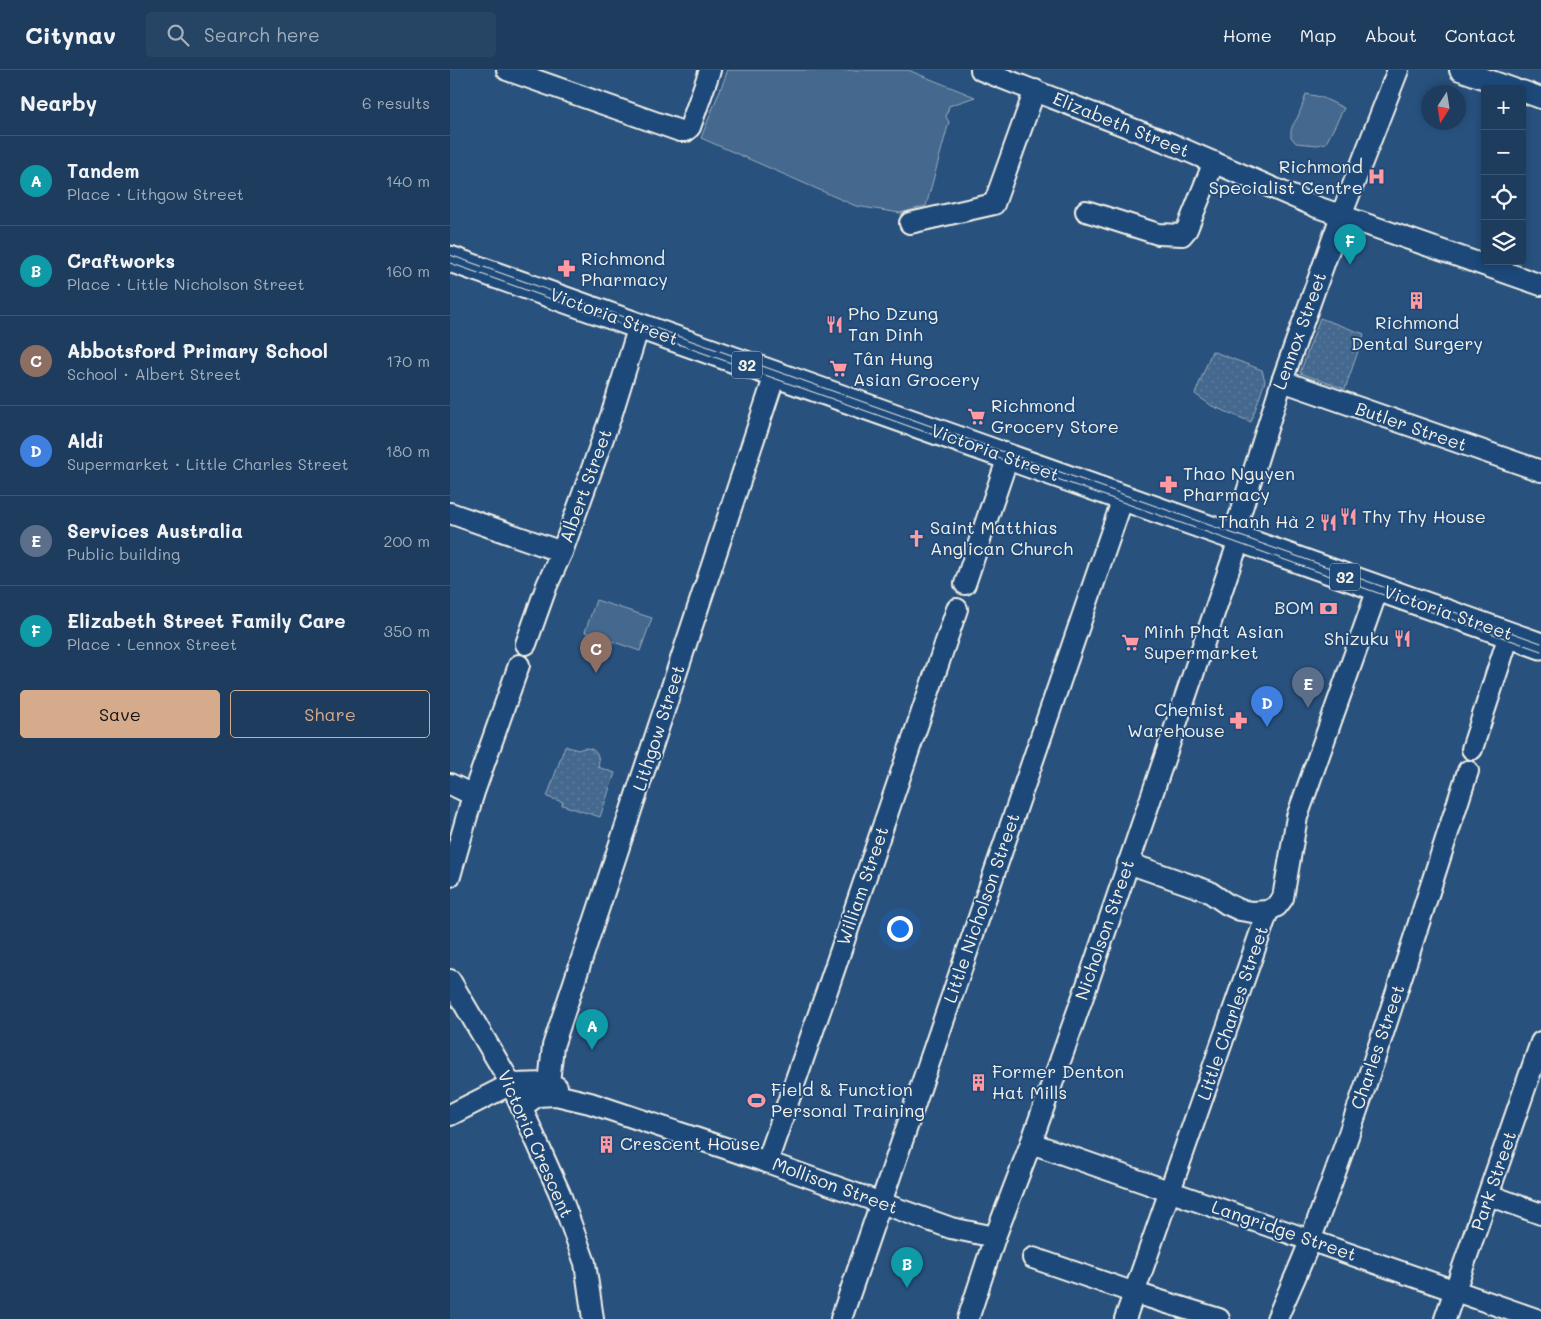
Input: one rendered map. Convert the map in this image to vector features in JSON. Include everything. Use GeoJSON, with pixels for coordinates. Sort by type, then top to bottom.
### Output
{"type":"FeatureCollection","features":[{"type":"Feature","properties":{"kind":"main road","name":"Victoria Street"},"geometry":{"type":"LineString","coordinates":[[450,259],[1541,646]]}},
{"type":"Feature","properties":{"kind":"main road","name":"32"},"geometry":{"type":"LineString","coordinates":[[1044,470],[1105,485],[1124,486],[1222,522],[1238,540],[1275,564],[1350,591],[1451,614]]}},
{"type":"Feature","properties":{"kind":"street"},"geometry":{"type":"LineString","coordinates":[[507,70],[680,131],[686,131],[690,127],[710,70]]}},
{"type":"Feature","properties":{"kind":"street","name":"Elizabeth Street"},"geometry":{"type":"LineString","coordinates":[[981,70],[1169,143],[1317,207],[1541,285]]}},
{"type":"Feature","properties":{"kind":"street","name":"Lennox Street"},"geometry":{"type":"LineString","coordinates":[[1238,540],[1236,524],[1282,381],[1341,216],[1398,70]]}},
{"type":"Feature","properties":{"kind":"street"},"geometry":{"type":"LineString","coordinates":[[1460,70],[1503,85]]}},
{"type":"Feature","properties":{"kind":"street"},"geometry":{"type":"LineString","coordinates":[[910,223],[994,204],[1035,90]]}},
{"type":"Feature","properties":{"kind":"street"},"geometry":{"type":"LineString","coordinates":[[1526,93],[1541,98]]}},
{"type":"Feature","properties":{"kind":"street"},"geometry":{"type":"LineString","coordinates":[[1086,211],[1158,234],[1182,235],[1187,229],[1214,162]]}},
{"type":"Feature","properties":{"kind":"street","name":"Albert Street"},"geometry":{"type":"LineString","coordinates":[[526,644],[547,585],[562,552],[612,413],[639,326]]}},
{"type":"Feature","properties":{"kind":"street","name":"Lithgow Street"},"geometry":{"type":"LineString","coordinates":[[548,1083],[553,1046],[775,375]]}},
{"type":"Feature","properties":{"kind":"street","name":"Butler Street"},"geometry":{"type":"LineString","coordinates":[[1282,381],[1541,471]]}},
{"type":"Feature","properties":{"kind":"street"},"geometry":{"type":"LineString","coordinates":[[965,584],[1008,457]]}},
{"type":"Feature","properties":{"kind":"street","name":"Little Nicholson Street"},"geometry":{"type":"LineString","coordinates":[[841,1319],[1123,498]]}},
{"type":"Feature","properties":{"kind":"street"},"geometry":{"type":"LineString","coordinates":[[450,512],[562,552]]}},
{"type":"Feature","properties":{"kind":"street","name":"Nicholson Street"},"geometry":{"type":"LineString","coordinates":[[968,1319],[996,1237],[1032,1143],[1238,540]]}},
{"type":"Feature","properties":{"kind":"street","name":"Little Charles Street"},"geometry":{"type":"LineString","coordinates":[[1126,1319],[1268,911],[1277,906],[1283,898],[1297,817],[1375,597]]}},
{"type":"Feature","properties":{"kind":"street","name":"William Street"},"geometry":{"type":"LineString","coordinates":[[767,1162],[957,609]]}},
{"type":"Feature","properties":{"kind":"street"},"geometry":{"type":"LineString","coordinates":[[1472,749],[1510,635]]}},
{"type":"Feature","properties":{"kind":"street"},"geometry":{"type":"LineString","coordinates":[[450,876],[473,795],[519,665]]}},
{"type":"Feature","properties":{"kind":"street","name":"Charles Street"},"geometry":{"type":"LineString","coordinates":[[1277,1319],[1310,1241],[1388,1019],[1468,771]]}},
{"type":"Feature","properties":{"kind":"street"},"geometry":{"type":"LineString","coordinates":[[450,784],[473,795]]}},
{"type":"Feature","properties":{"kind":"street"},"geometry":{"type":"LineString","coordinates":[[1128,863],[1208,891],[1240,910],[1252,912],[1268,911]]}},
{"type":"Feature","properties":{"kind":"street","name":"Victoria Crescent"},"geometry":{"type":"LineString","coordinates":[[450,980],[511,1084],[557,1188],[585,1263],[593,1319]]}},
{"type":"Feature","properties":{"kind":"street","name":"Park Street"},"geometry":{"type":"LineString","coordinates":[[1446,1319],[1541,1042]]}},
{"type":"Feature","properties":{"kind":"street","name":"Mollison Street"},"geometry":{"type":"LineString","coordinates":[[511,1084],[548,1083],[590,1103]]}},
{"type":"Feature","properties":{"kind":"street"},"geometry":{"type":"LineString","coordinates":[[450,1115],[511,1084]]}},
{"type":"Feature","properties":{"kind":"street","name":"Mollison Street"},"geometry":{"type":"LineString","coordinates":[[522,1107],[538,1096],[556,1095],[590,1103],[767,1162],[951,1228],[996,1237]]}},
{"type":"Feature","properties":{"kind":"street","name":"Langridge Street"},"geometry":{"type":"LineString","coordinates":[[1032,1143],[1536,1319]]}},
{"type":"Feature","properties":{"kind":"street"},"geometry":{"type":"LineString","coordinates":[[1489,1195],[1541,1214]]}},
{"type":"Feature","properties":{"kind":"street"},"geometry":{"type":"LineString","coordinates":[[1033,1258],[1219,1319]]}},
{"type":"Feature","properties":{"kind":"shaded area"},"geometry":{"type":"Polygon","coordinates":[[[728,70],[908,70],[975,97],[949,106],[946,117],[949,122],[926,206],[900,213],[856,206],[701,138],[728,70]]]}},
{"type":"Feature","properties":{"kind":"shaded area"},"geometry":{"type":"Polygon","coordinates":[[[1306,94],[1321,97],[1344,108],[1326,143],[1317,145],[1296,143],[1291,137],[1292,127],[1306,94]]]}},
{"type":"Feature","properties":{"kind":"shaded area"},"geometry":{"type":"Polygon","coordinates":[[[1320,318],[1364,334],[1345,389],[1300,373],[1320,318]]]}},
{"type":"Feature","properties":{"kind":"shaded area"},"geometry":{"type":"Polygon","coordinates":[[[1212,351],[1262,370],[1265,381],[1251,422],[1212,406],[1195,394],[1212,351]]]}},
{"type":"Feature","properties":{"kind":"shaded area"},"geometry":{"type":"Polygon","coordinates":[[[596,600],[652,618],[640,651],[585,632],[596,600]]]}},
{"type":"Feature","properties":{"kind":"shaded area"},"geometry":{"type":"Polygon","coordinates":[[[565,746],[578,750],[583,748],[591,749],[597,754],[598,767],[615,773],[600,817],[562,805],[563,802],[547,797],[565,746]]]}},
{"type":"Feature","properties":{"kind":"tram line"},"geometry":{"type":"LineString","coordinates":[[450,255],[1541,643]]}},
{"type":"Feature","properties":{"kind":"tram line"},"geometry":{"type":"LineString","coordinates":[[450,263],[1541,651]]}},
{"type":"Feature","properties":{"kind":"place","name":"Richmond Specialist Centre"},"geometry":{"type":"Point","coordinates":[1377,177]}},
{"type":"Feature","properties":{"kind":"place","name":"Elizabeth Street Family Care"},"geometry":{"type":"Point","coordinates":[1350,265]}},
{"type":"Feature","properties":{"kind":"place","name":"Richmond Pharmacy"},"geometry":{"type":"Point","coordinates":[567,269]}},
{"type":"Feature","properties":{"kind":"place","name":"Richmond Dental Surgery"},"geometry":{"type":"Point","coordinates":[1417,300]}},
{"type":"Feature","properties":{"kind":"place","name":"Pho Dzung Tan Dinh"},"geometry":{"type":"Point","coordinates":[834,324]}},
{"type":"Feature","properties":{"kind":"place","name":"Tân Hung Asian Grocery"},"geometry":{"type":"Point","coordinates":[839,369]}},
{"type":"Feature","properties":{"kind":"place","name":"Richmond Grocery Store"},"geometry":{"type":"Point","coordinates":[977,416]}},
{"type":"Feature","properties":{"kind":"place","name":"Thao Nguyen Pharmacy"},"geometry":{"type":"Point","coordinates":[1169,484]}},
{"type":"Feature","properties":{"kind":"place","name":"Thy Thy House"},"geometry":{"type":"Point","coordinates":[1348,517]}},
{"type":"Feature","properties":{"kind":"place","name":"Thanh Hà 2"},"geometry":{"type":"Point","coordinates":[1329,522]}},
{"type":"Feature","properties":{"kind":"place","name":"Saint Matthias Anglican Church"},"geometry":{"type":"Point","coordinates":[916,538]}},
{"type":"Feature","properties":{"kind":"place","name":"BOM"},"geometry":{"type":"Point","coordinates":[1328,608]}},
{"type":"Feature","properties":{"kind":"place","name":"Shizuku"},"geometry":{"type":"Point","coordinates":[1403,639]}},
{"type":"Feature","properties":{"kind":"place","name":"Minh Phat Asian Supermarket"},"geometry":{"type":"Point","coordinates":[1130,642]}},
{"type":"Feature","properties":{"kind":"place","name":"Abbotsford Primary School"},"geometry":{"type":"Point","coordinates":[596,673]}},
{"type":"Feature","properties":{"kind":"place","name":"Services Australia"},"geometry":{"type":"Point","coordinates":[1308,708]}},
{"type":"Feature","properties":{"kind":"place","name":"Chemist Warehouse"},"geometry":{"type":"Point","coordinates":[1239,720]}},
{"type":"Feature","properties":{"kind":"place","name":"Aldi"},"geometry":{"type":"Point","coordinates":[1267,727]}},
{"type":"Feature","properties":{"kind":"place","name":"Tandem"},"geometry":{"type":"Point","coordinates":[592,1050]}},
{"type":"Feature","properties":{"kind":"place","name":"Former Denton Hat Mills"},"geometry":{"type":"Point","coordinates":[978,1082]}},
{"type":"Feature","properties":{"kind":"place","name":"Field & Function Personal Training"},"geometry":{"type":"Point","coordinates":[757,1100]}},
{"type":"Feature","properties":{"kind":"place","name":"Crescent House"},"geometry":{"type":"Point","coordinates":[606,1144]}},
{"type":"Feature","properties":{"kind":"place","name":"Craftworks"},"geometry":{"type":"Point","coordinates":[907,1288]}}]}
